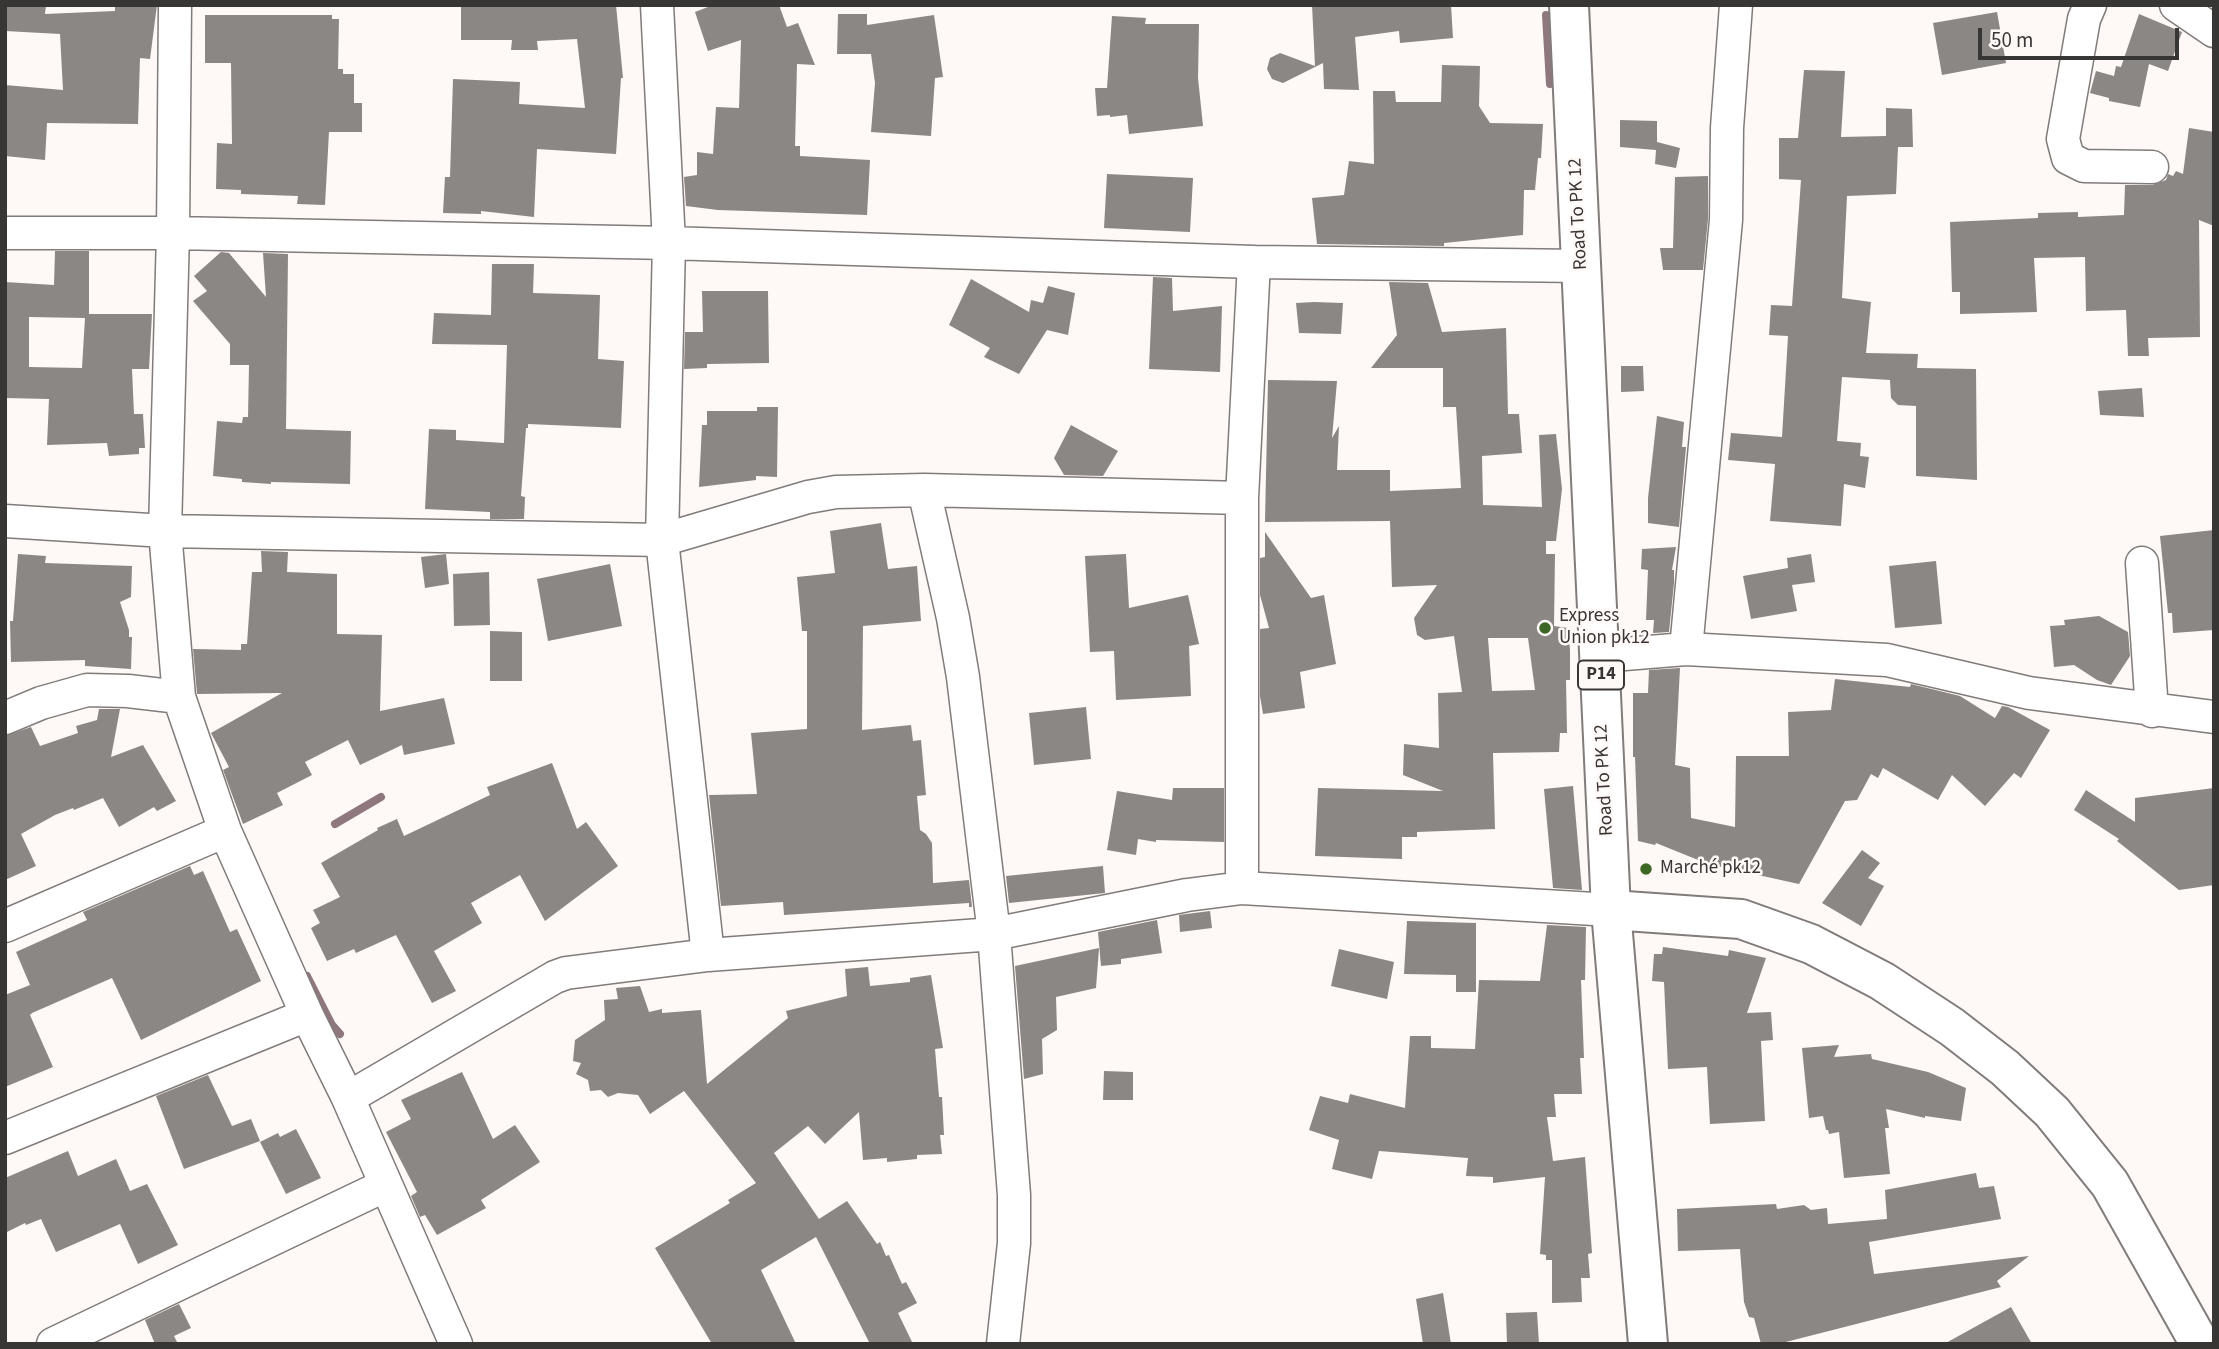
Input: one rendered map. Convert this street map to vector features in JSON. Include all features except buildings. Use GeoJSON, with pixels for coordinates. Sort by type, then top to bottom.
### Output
{"type":"FeatureCollection","features":[{"type":"Feature","properties":{"kind":"main road","name":"Road To PK 12"},"geometry":{"type":"LineString","coordinates":[[1569,5],[1611,910],[1648,1344]]}},
{"type":"Feature","properties":{"kind":"main road"},"geometry":{"type":"LineString","coordinates":[[1611,910],[1741,919],[1811,944],[1882,981],[1952,1027],[2005,1068],[2052,1112],[2110,1184],[2200,1344]]}},
{"type":"Feature","properties":{"kind":"street"},"geometry":{"type":"LineString","coordinates":[[175,5],[173,233],[165,531],[179,697],[225,831],[307,1015],[348,1098],[456,1344]]}},
{"type":"Feature","properties":{"kind":"street"},"geometry":{"type":"LineString","coordinates":[[657,5],[669,243],[662,540],[708,955]]}},
{"type":"Feature","properties":{"kind":"street"},"geometry":{"type":"LineString","coordinates":[[1686,649],[1726,220],[1727,128],[1736,5]]}},
{"type":"Feature","properties":{"kind":"street"},"geometry":{"type":"LineString","coordinates":[[2090,5],[2084,19],[2063,139],[2068,158],[2084,166],[2152,167]]}},
{"type":"Feature","properties":{"kind":"street"},"geometry":{"type":"LineString","coordinates":[[2176,5],[2214,30]]}},
{"type":"Feature","properties":{"kind":"street"},"geometry":{"type":"LineString","coordinates":[[5,233],[173,233],[669,243],[1254,262],[1582,266]]}},
{"type":"Feature","properties":{"kind":"street"},"geometry":{"type":"LineString","coordinates":[[1242,888],[1242,498],[1254,262]]}},
{"type":"Feature","properties":{"kind":"street"},"geometry":{"type":"LineString","coordinates":[[5,521],[165,531],[662,540],[807,497],[836,492],[924,490],[1242,498]]}},
{"type":"Feature","properties":{"kind":"street"},"geometry":{"type":"LineString","coordinates":[[924,490],[953,618],[963,677],[994,934],[1014,1195],[1014,1243],[1003,1344]]}},
{"type":"Feature","properties":{"kind":"street"},"geometry":{"type":"LineString","coordinates":[[2142,563],[2152,711]]}},
{"type":"Feature","properties":{"kind":"street"},"geometry":{"type":"LineString","coordinates":[[1600,656],[1686,649],[1887,660],[2029,693],[2214,718]]}},
{"type":"Feature","properties":{"kind":"street"},"geometry":{"type":"LineString","coordinates":[[5,718],[41,703],[86,690],[128,691],[179,697]]}},
{"type":"Feature","properties":{"kind":"street"},"geometry":{"type":"LineString","coordinates":[[5,926],[225,831]]}},
{"type":"Feature","properties":{"kind":"street"},"geometry":{"type":"LineString","coordinates":[[348,1098],[566,973],[708,955],[994,934],[1187,895],[1242,888],[1611,910]]}},
{"type":"Feature","properties":{"kind":"street"},"geometry":{"type":"LineString","coordinates":[[5,1138],[307,1015]]}},
{"type":"Feature","properties":{"kind":"street"},"geometry":{"type":"LineString","coordinates":[[53,1344],[386,1185]]}},
{"type":"Feature","properties":{"kind":"waterway"},"geometry":{"type":"LineString","coordinates":[[1546,15],[1550,84]]}},
{"type":"Feature","properties":{"kind":"waterway"},"geometry":{"type":"LineString","coordinates":[[335,824],[381,797]]}},
{"type":"Feature","properties":{"kind":"waterway"},"geometry":{"type":"LineString","coordinates":[[307,976],[332,1025],[340,1034]]}},
{"type":"Feature","properties":{"kind":"place","name":"Express Union pk12"},"geometry":{"type":"Point","coordinates":[1545,628]}},
{"type":"Feature","properties":{"kind":"place","name":"Marché pk12"},"geometry":{"type":"Point","coordinates":[1646,869]}}]}
